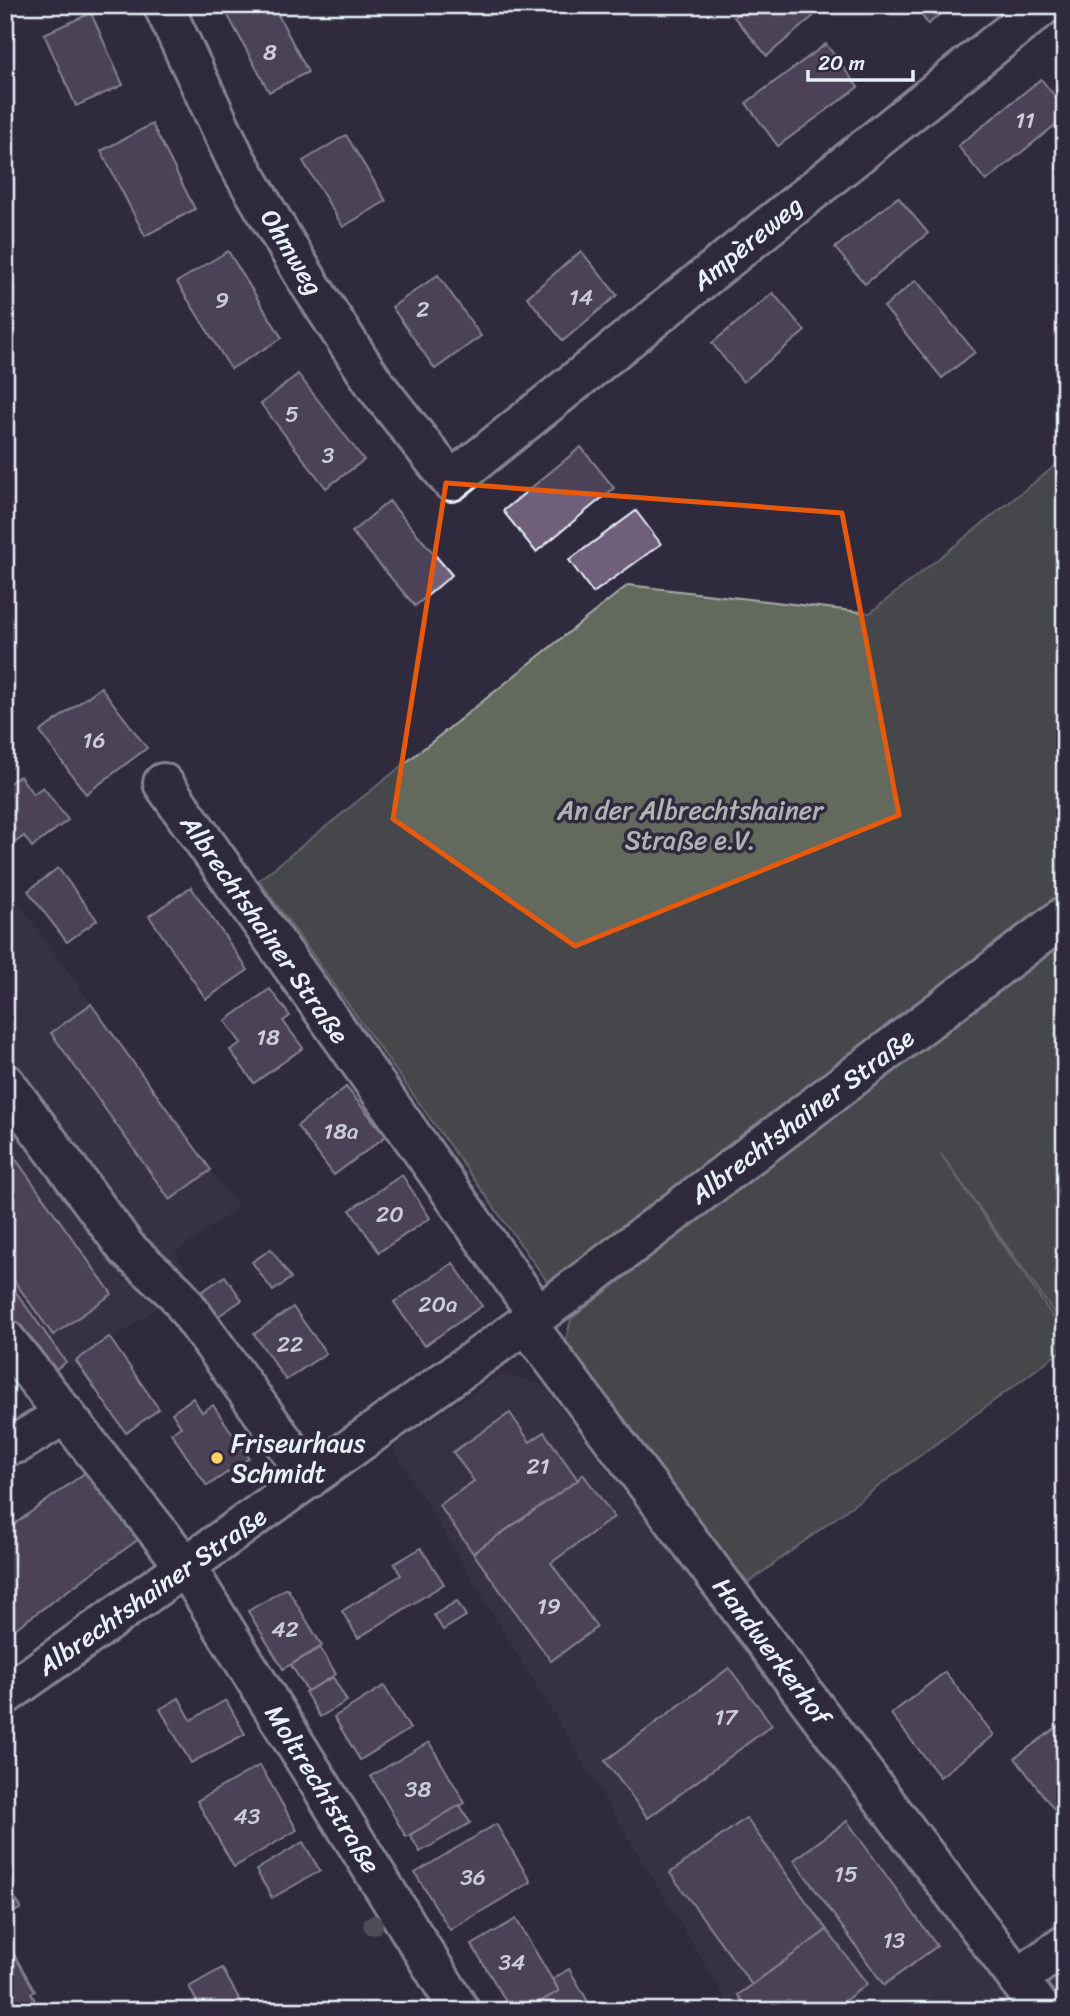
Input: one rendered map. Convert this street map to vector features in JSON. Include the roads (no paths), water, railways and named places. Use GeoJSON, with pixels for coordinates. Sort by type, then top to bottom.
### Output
{"type":"FeatureCollection","features":[{"type":"Feature","properties":{"kind":"street","name":"Ohmweg"},"geometry":{"type":"LineString","coordinates":[[163,5],[236,160],[309,283],[376,386],[451,481]]}},
{"type":"Feature","properties":{"kind":"street","name":"Ampèreweg"},"geometry":{"type":"LineString","coordinates":[[451,481],[1044,5]]}},
{"type":"Feature","properties":{"kind":"street","name":"Albrechtshainer Straße"},"geometry":{"type":"LineString","coordinates":[[163,783],[532,1319]]}},
{"type":"Feature","properties":{"kind":"street","name":"Albrechtshainer Straße"},"geometry":{"type":"LineString","coordinates":[[5,1695],[532,1319],[1065,916]]}},
{"type":"Feature","properties":{"kind":"street"},"geometry":{"type":"LineString","coordinates":[[5,1083],[127,1249],[177,1294],[310,1478]]}},
{"type":"Feature","properties":{"kind":"street","name":"Handwerkerhof"},"geometry":{"type":"LineString","coordinates":[[532,1319],[1042,2011]]}},
{"type":"Feature","properties":{"kind":"street","name":"Moltrechtstraße"},"geometry":{"type":"LineString","coordinates":[[5,1339],[186,1567],[460,2011]]}},
{"type":"Feature","properties":{"kind":"street"},"geometry":{"type":"LineString","coordinates":[[5,1446],[18,1443],[65,1414]]}},
{"type":"Feature","properties":{"kind":"street"},"geometry":{"type":"LineString","coordinates":[[1019,1978],[1065,1945]]}},
{"type":"Feature","properties":{"kind":"place","name":"Friseurhaus Schmidt"},"geometry":{"type":"Point","coordinates":[217,1458]}},
{"type":"Feature","properties":{"kind":"park label","name":"An der Albrechtshainer Straße e.V."},"geometry":{"type":"Point","coordinates":[690,825]}}]}
